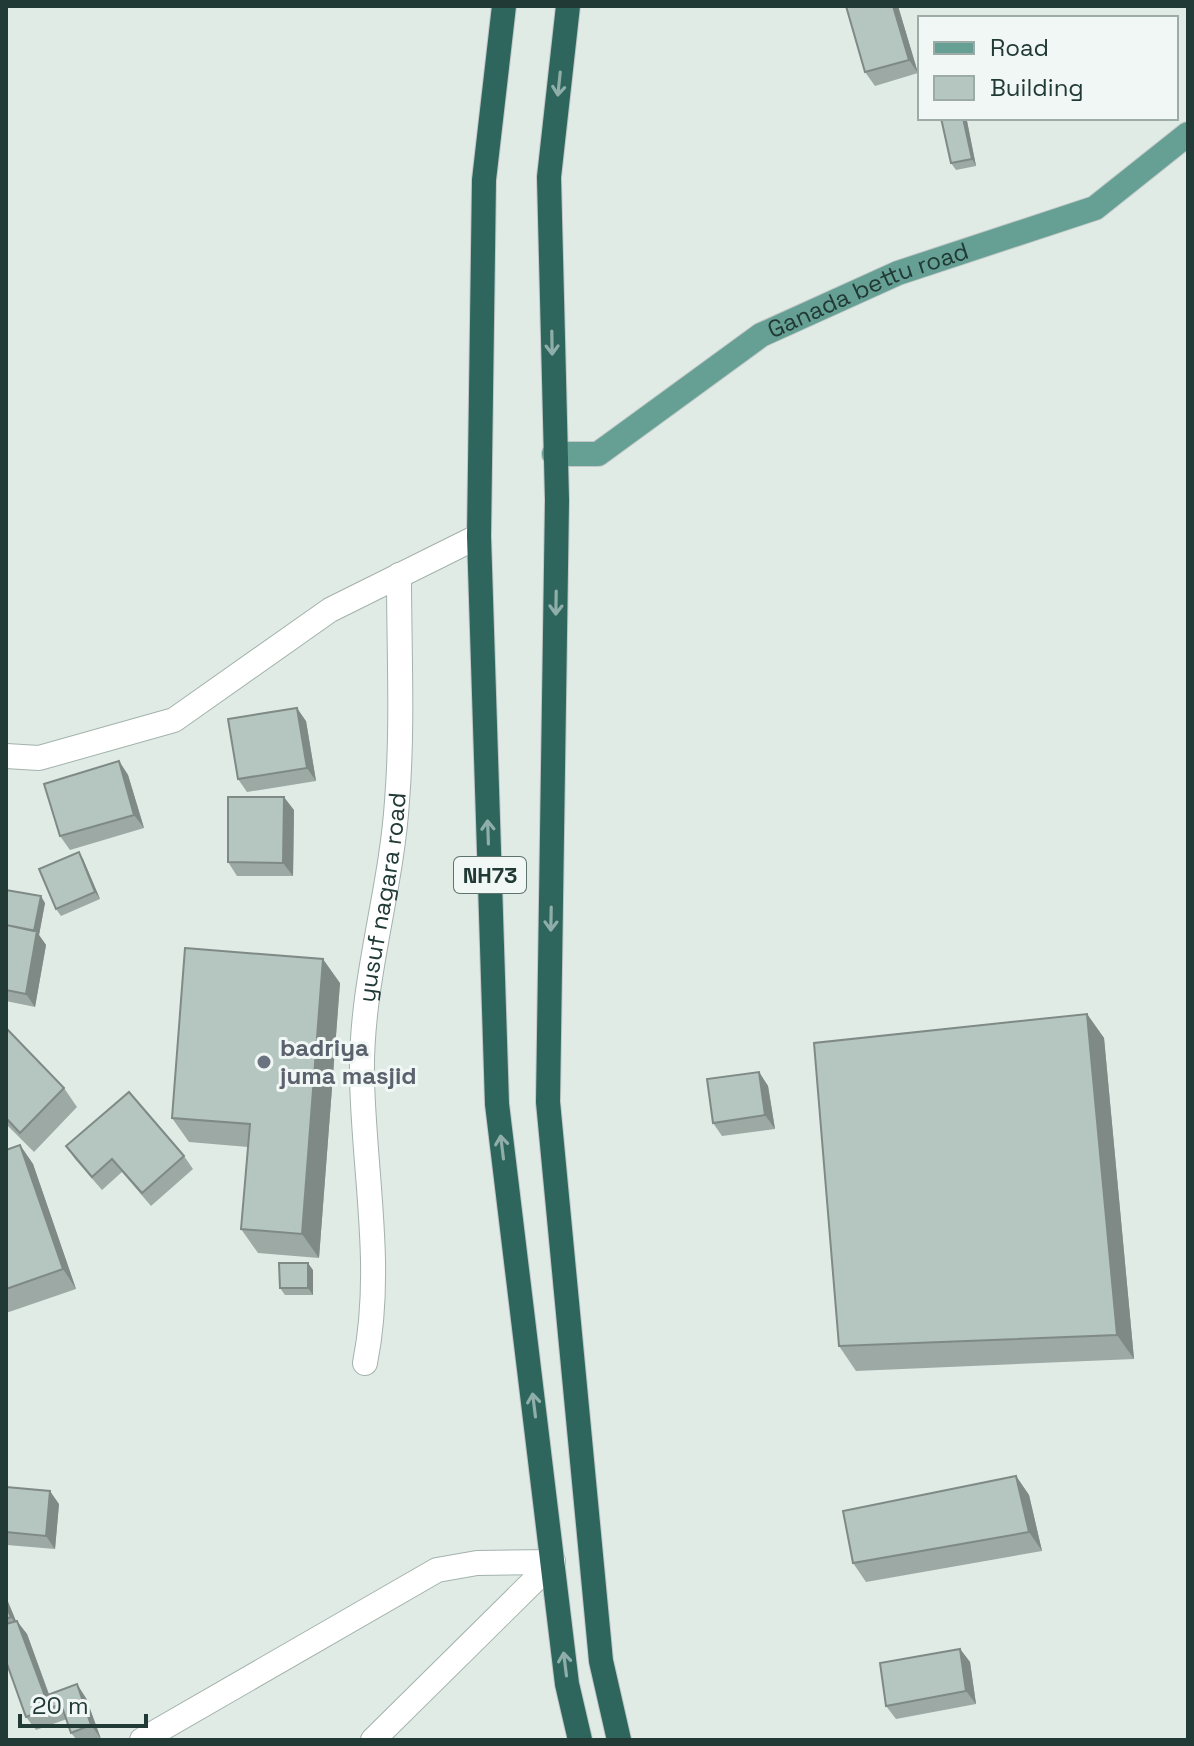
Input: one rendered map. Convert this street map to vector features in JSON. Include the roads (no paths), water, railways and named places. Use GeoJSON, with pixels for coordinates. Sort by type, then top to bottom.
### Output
{"type":"FeatureCollection","features":[{"type":"Feature","properties":{"kind":"highway","name":"NH73"},"geometry":{"type":"LineString","coordinates":[[504,6],[484,180],[479,536],[497,1104],[567,1684],[580,1740]]}},
{"type":"Feature","properties":{"kind":"highway","name":"NH73"},"geometry":{"type":"LineString","coordinates":[[568,6],[549,177],[557,500],[548,1102],[601,1661],[619,1740]]}},
{"type":"Feature","properties":{"kind":"main road","name":"Ganada bettu road"},"geometry":{"type":"LineString","coordinates":[[554,454],[598,454],[761,335],[870,285],[1095,208],[1188,134]]}},
{"type":"Feature","properties":{"kind":"street"},"geometry":{"type":"LineString","coordinates":[[6,756],[39,758],[174,720],[330,610],[479,536]]}},
{"type":"Feature","properties":{"kind":"street","name":"yusuf nagara road"},"geometry":{"type":"LineString","coordinates":[[365,1363],[373,1321],[373,1208],[362,1078],[366,989],[397,803],[399,575]]}},
{"type":"Feature","properties":{"kind":"street"},"geometry":{"type":"LineString","coordinates":[[142,1740],[437,1570],[477,1563],[553,1562]]}},
{"type":"Feature","properties":{"kind":"street"},"geometry":{"type":"LineString","coordinates":[[373,1740],[553,1562]]}},
{"type":"Feature","properties":{"kind":"place","name":"badriya juma masjid"},"geometry":{"type":"Point","coordinates":[264,1062]}}]}
